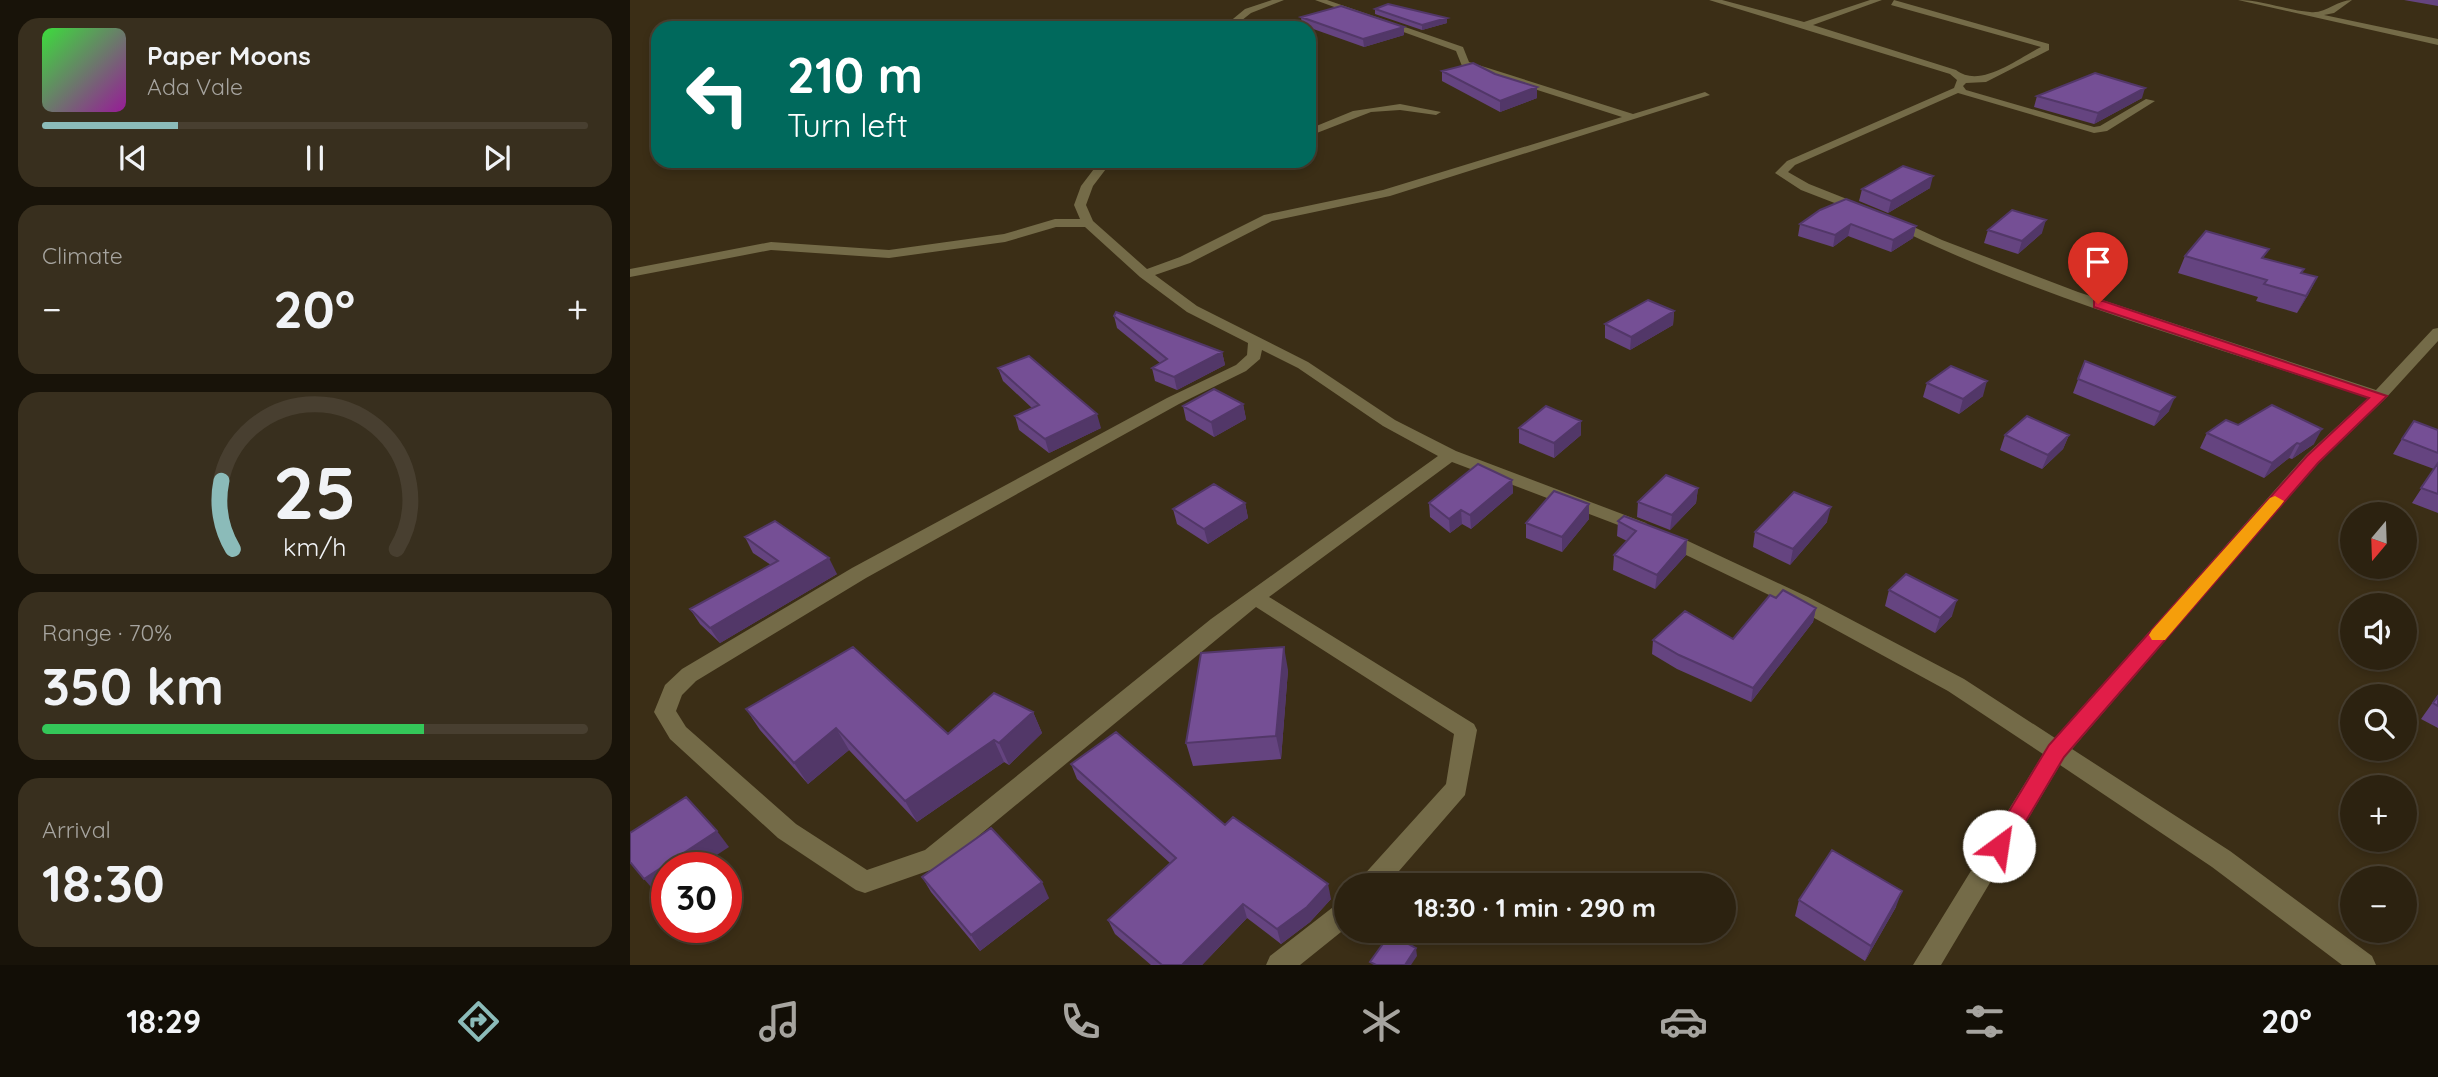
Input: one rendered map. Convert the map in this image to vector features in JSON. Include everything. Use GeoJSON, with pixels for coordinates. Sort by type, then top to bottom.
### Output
{"type":"FeatureCollection","features":[{"type":"Feature","properties":{"kind":"street"},"geometry":{"type":"LineString","coordinates":[[1235,21],[1248,11],[1280,0]]}},
{"type":"Feature","properties":{"kind":"street"},"geometry":{"type":"LineString","coordinates":[[1319,0],[1460,49],[1465,64],[1632,117]]}},
{"type":"Feature","properties":{"kind":"street"},"geometry":{"type":"LineString","coordinates":[[1713,0],[1804,25],[1952,72],[1961,84],[2094,130],[2103,129],[2150,101]]}},
{"type":"Feature","properties":{"kind":"street"},"geometry":{"type":"LineString","coordinates":[[1804,25],[1878,0],[2044,44],[2046,48],[1983,80],[1961,84],[1791,163],[1781,173],[1805,187],[1999,268],[2200,339],[2379,396]]}},
{"type":"Feature","properties":{"kind":"street"},"geometry":{"type":"LineString","coordinates":[[1894,3],[1935,0]]}},
{"type":"Feature","properties":{"kind":"street"},"geometry":{"type":"LineString","coordinates":[[2242,0],[2438,42]]}},
{"type":"Feature","properties":{"kind":"street"},"geometry":{"type":"LineString","coordinates":[[2309,15],[2322,14],[2348,0]]}},
{"type":"Feature","properties":{"kind":"street"},"geometry":{"type":"LineString","coordinates":[[1145,274],[1185,260],[1268,218],[1386,193],[1705,95]]}},
{"type":"Feature","properties":{"kind":"street"},"geometry":{"type":"LineString","coordinates":[[1316,130],[1377,106],[1401,105],[1436,112]]}},
{"type":"Feature","properties":{"kind":"street"},"geometry":{"type":"LineString","coordinates":[[1101,168],[1087,186],[1080,205],[1088,223],[1145,274],[1192,309],[1303,365],[1389,423],[1450,455],[1696,550],[1956,685],[2221,859],[2363,965]]}},
{"type":"Feature","properties":{"kind":"street"},"geometry":{"type":"LineString","coordinates":[[630,273],[771,246],[889,254],[1005,238],[1055,223],[1088,223]]}},
{"type":"Feature","properties":{"kind":"street"},"geometry":{"type":"LineString","coordinates":[[1926,965],[2057,751],[2312,459],[2379,396],[2438,332]]}},
{"type":"Feature","properties":{"kind":"street"},"geometry":{"type":"LineString","coordinates":[[1255,341],[1255,356],[1241,368],[1173,401],[859,573],[689,675],[673,691],[665,712],[678,733],[787,831],[865,882],[933,858],[1255,597],[1450,455]]}},
{"type":"Feature","properties":{"kind":"street"},"geometry":{"type":"LineString","coordinates":[[1255,597],[1466,730],[1457,788],[1382,873]]}},
{"type":"Feature","properties":{"kind":"street"},"geometry":{"type":"LineString","coordinates":[[1279,965],[1334,921]]}},
{"type":"Feature","properties":{"kind":"building"},"geometry":{"type":"Polygon","coordinates":[[[1388,4],[1447,18],[1422,25],[1375,9],[1388,4]]]}},
{"type":"Feature","properties":{"kind":"building"},"geometry":{"type":"Polygon","coordinates":[[[1341,6],[1404,27],[1363,39],[1301,17],[1341,6]]]}},
{"type":"Feature","properties":{"kind":"building"},"geometry":{"type":"Polygon","coordinates":[[[1473,63],[1495,74],[1537,87],[1500,101],[1442,71],[1473,63]]]}},
{"type":"Feature","properties":{"kind":"building"},"geometry":{"type":"Polygon","coordinates":[[[2095,73],[2145,88],[2098,113],[2037,96],[2095,73]]]}},
{"type":"Feature","properties":{"kind":"building"},"geometry":{"type":"Polygon","coordinates":[[[1903,166],[1933,176],[1891,201],[1862,189],[1903,166]]]}},
{"type":"Feature","properties":{"kind":"building"},"geometry":{"type":"Polygon","coordinates":[[[1846,199],[1916,226],[1893,240],[1851,224],[1835,235],[1800,224],[1820,210],[1846,199]]]}},
{"type":"Feature","properties":{"kind":"building"},"geometry":{"type":"Polygon","coordinates":[[[2012,210],[2046,220],[2022,241],[1988,230],[2012,210]]]}},
{"type":"Feature","properties":{"kind":"building"},"geometry":{"type":"Polygon","coordinates":[[[2206,231],[2269,249],[2262,258],[2304,269],[2301,273],[2317,277],[2306,296],[2264,284],[2267,280],[2185,256],[2206,231]]]}},
{"type":"Feature","properties":{"kind":"building"},"geometry":{"type":"Polygon","coordinates":[[[1648,300],[1674,311],[1631,337],[1605,324],[1648,300]]]}},
{"type":"Feature","properties":{"kind":"building"},"geometry":{"type":"Polygon","coordinates":[[[1116,312],[1222,352],[1174,377],[1152,368],[1167,359],[1114,316],[1116,312]]]}},
{"type":"Feature","properties":{"kind":"building"},"geometry":{"type":"Polygon","coordinates":[[[1029,356],[1097,414],[1045,439],[1015,416],[1039,405],[998,368],[1029,356]]]}},
{"type":"Feature","properties":{"kind":"building"},"geometry":{"type":"Polygon","coordinates":[[[2085,361],[2175,397],[2160,412],[2078,379],[2085,361]]]}},
{"type":"Feature","properties":{"kind":"building"},"geometry":{"type":"Polygon","coordinates":[[[1951,366],[1987,381],[1963,399],[1927,383],[1951,366]]]}},
{"type":"Feature","properties":{"kind":"building"},"geometry":{"type":"Polygon","coordinates":[[[1214,389],[1243,404],[1211,422],[1183,406],[1214,389]]]}},
{"type":"Feature","properties":{"kind":"building"},"geometry":{"type":"Polygon","coordinates":[[[2272,405],[2322,429],[2300,444],[2297,443],[2272,463],[2207,433],[2226,420],[2238,425],[2272,405]]]}},
{"type":"Feature","properties":{"kind":"building"},"geometry":{"type":"Polygon","coordinates":[[[1546,406],[1581,421],[1554,443],[1519,428],[1546,406]]]}},
{"type":"Feature","properties":{"kind":"building"},"geometry":{"type":"Polygon","coordinates":[[[2027,416],[2069,435],[2048,455],[2005,435],[2027,416]]]}},
{"type":"Feature","properties":{"kind":"building"},"geometry":{"type":"Polygon","coordinates":[[[2414,421],[2438,430],[2438,453],[2402,439],[2414,421]]]}},
{"type":"Feature","properties":{"kind":"building"},"geometry":{"type":"Polygon","coordinates":[[[2438,463],[2438,494],[2421,488],[2438,463]]]}},
{"type":"Feature","properties":{"kind":"building"},"geometry":{"type":"Polygon","coordinates":[[[1478,464],[1512,480],[1470,515],[1461,510],[1449,519],[1429,503],[1478,464]]]}},
{"type":"Feature","properties":{"kind":"building"},"geometry":{"type":"Polygon","coordinates":[[[1666,475],[1698,488],[1672,515],[1638,502],[1666,475]]]}},
{"type":"Feature","properties":{"kind":"building"},"geometry":{"type":"Polygon","coordinates":[[[1214,484],[1245,503],[1204,529],[1173,509],[1214,484]]]}},
{"type":"Feature","properties":{"kind":"building"},"geometry":{"type":"Polygon","coordinates":[[[1554,491],[1589,504],[1562,537],[1526,523],[1554,491]]]}},
{"type":"Feature","properties":{"kind":"building"},"geometry":{"type":"Polygon","coordinates":[[[1794,492],[1831,507],[1793,549],[1755,532],[1794,492]]]}},
{"type":"Feature","properties":{"kind":"building"},"geometry":{"type":"Polygon","coordinates":[[[1624,516],[1687,540],[1657,575],[1614,555],[1636,531],[1618,521],[1624,516]]]}},
{"type":"Feature","properties":{"kind":"building"},"geometry":{"type":"Polygon","coordinates":[[[775,521],[829,558],[710,628],[690,609],[778,561],[745,537],[775,521]]]}},
{"type":"Feature","properties":{"kind":"building"},"geometry":{"type":"Polygon","coordinates":[[[1906,574],[1957,600],[1940,618],[1889,590],[1906,574]]]}},
{"type":"Feature","properties":{"kind":"building"},"geometry":{"type":"Polygon","coordinates":[[[1783,590],[1816,608],[1753,688],[1679,655],[1653,640],[1685,611],[1733,639],[1770,595],[1776,598],[1783,590]]]}},
{"type":"Feature","properties":{"kind":"building"},"geometry":{"type":"Polygon","coordinates":[[[853,647],[948,734],[994,693],[1033,712],[999,743],[994,740],[905,801],[836,728],[794,763],[746,709],[853,647]]]}},
{"type":"Feature","properties":{"kind":"building"},"geometry":{"type":"Polygon","coordinates":[[[1284,647],[1276,736],[1186,743],[1201,653],[1284,647]]]}},
{"type":"Feature","properties":{"kind":"building"},"geometry":{"type":"Polygon","coordinates":[[[1116,732],[1225,825],[1233,817],[1328,884],[1307,907],[1277,929],[1243,904],[1182,965],[1162,965],[1108,920],[1176,858],[1071,764],[1116,732]]]}},
{"type":"Feature","properties":{"kind":"building"},"geometry":{"type":"Polygon","coordinates":[[[686,797],[717,831],[685,852],[651,852],[651,874],[644,879],[630,862],[630,833],[686,797]]]}},
{"type":"Feature","properties":{"kind":"building"},"geometry":{"type":"Polygon","coordinates":[[[991,828],[1042,882],[971,935],[922,877],[991,828]]]}},
{"type":"Feature","properties":{"kind":"building"},"geometry":{"type":"Polygon","coordinates":[[[1832,850],[1902,891],[1871,946],[1799,900],[1832,850]]]}},
{"type":"Feature","properties":{"kind":"building"},"geometry":{"type":"Polygon","coordinates":[[[1384,943],[1407,943],[1416,948],[1405,965],[1376,965],[1370,962],[1384,943]]]}},
{"type":"Feature","properties":{"kind":"slow traffic"},"geometry":{"type":"LineString","coordinates":[[2159,635],[2275,501]]}},
{"type":"Feature","properties":{"kind":"route"},"geometry":{"type":"LineString","coordinates":[[1999,846],[2057,751],[2312,459],[2379,396],[2098,304]]}}]}
